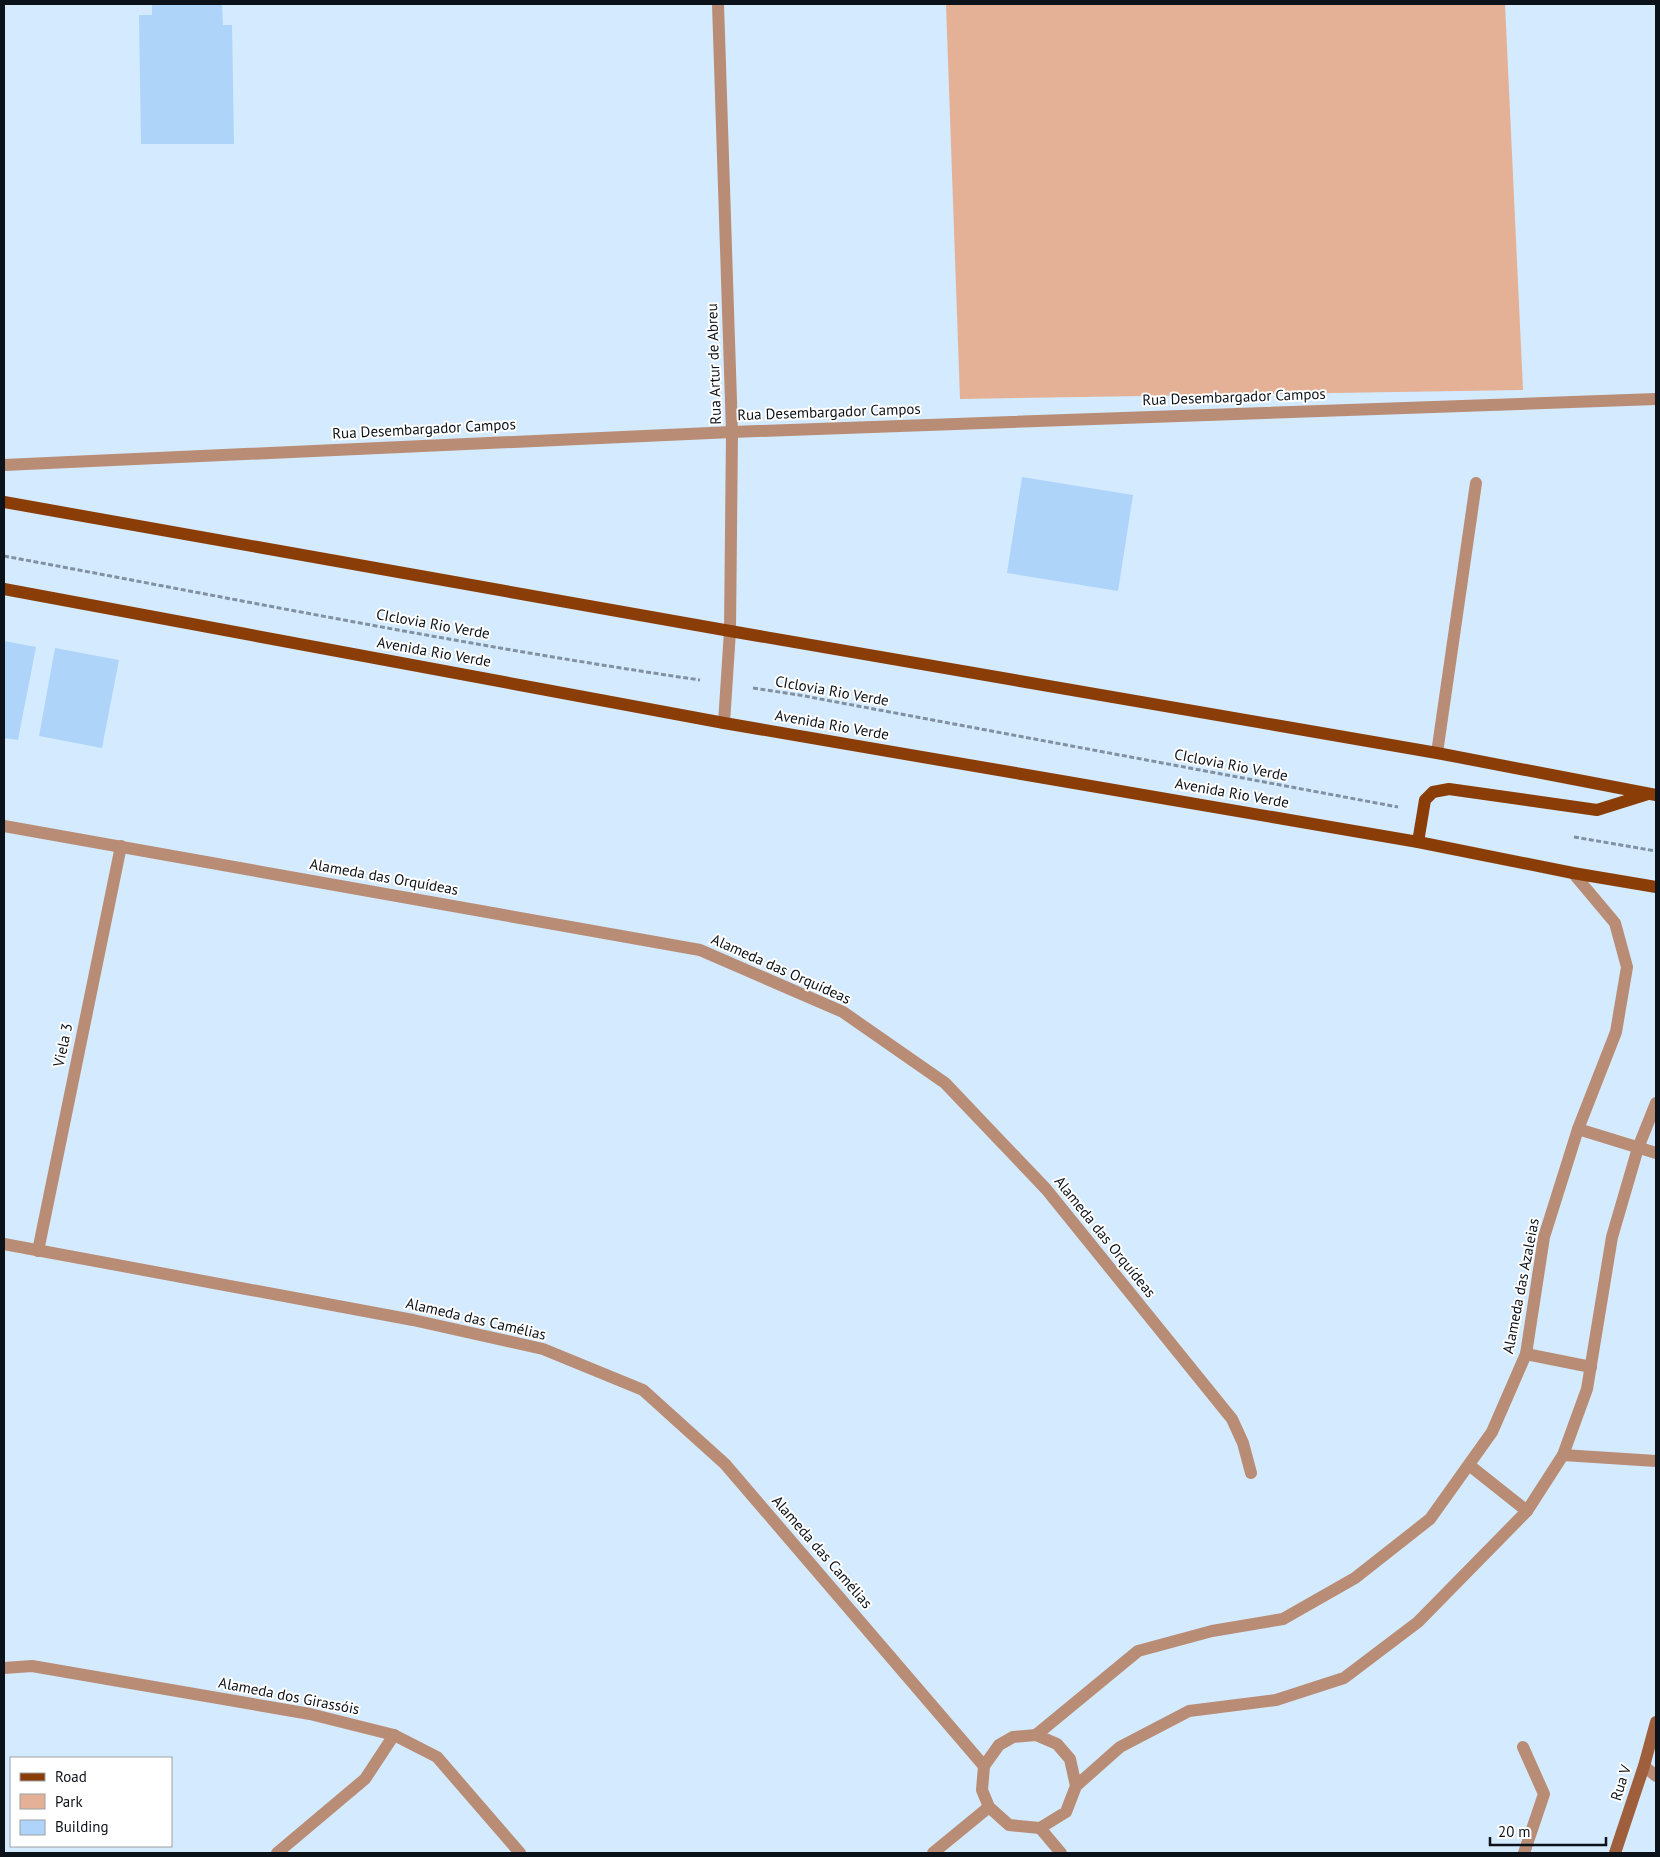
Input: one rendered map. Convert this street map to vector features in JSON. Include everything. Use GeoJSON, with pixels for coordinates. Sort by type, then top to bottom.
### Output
{"type":"FeatureCollection","features":[{"type":"Feature","properties":{"kind":"main road"},"geometry":{"type":"LineString","coordinates":[[4,502],[730,631],[1437,753],[1654,794]]}},
{"type":"Feature","properties":{"kind":"main road","name":"Avenida Rio Verde"},"geometry":{"type":"LineString","coordinates":[[4,589],[724,722],[1418,842],[1573,873],[1656,887]]}},
{"type":"Feature","properties":{"kind":"main road"},"geometry":{"type":"LineString","coordinates":[[1418,842],[1425,800],[1433,792],[1449,789],[1597,810],[1654,794]]}},
{"type":"Feature","properties":{"kind":"street","name":"Rua Artur de Abreu"},"geometry":{"type":"LineString","coordinates":[[718,4],[732,432],[730,631],[724,722]]}},
{"type":"Feature","properties":{"kind":"street","name":"Rua Desembargador Campos"},"geometry":{"type":"LineString","coordinates":[[4,464],[732,432],[1656,399]]}},
{"type":"Feature","properties":{"kind":"street"},"geometry":{"type":"LineString","coordinates":[[1437,753],[1476,483]]}},
{"type":"Feature","properties":{"kind":"street","name":"Alameda das Orquídeas"},"geometry":{"type":"LineString","coordinates":[[4,826],[700,950],[843,1012],[945,1083],[1046,1189],[1232,1420],[1242,1443],[1251,1473]]}},
{"type":"Feature","properties":{"kind":"street","name":"Viela 3"},"geometry":{"type":"LineString","coordinates":[[38,1251],[121,846]]}},
{"type":"Feature","properties":{"kind":"street","name":"Alameda das Azaleias"},"geometry":{"type":"LineString","coordinates":[[1036,1735],[1138,1651],[1212,1630],[1283,1619],[1355,1578],[1430,1519],[1492,1432],[1526,1354],[1544,1236],[1578,1129],[1616,1032],[1627,967],[1615,923],[1573,873]]}},
{"type":"Feature","properties":{"kind":"street"},"geometry":{"type":"LineString","coordinates":[[1076,1786],[1070,1758],[1057,1744],[1036,1735],[1013,1737],[999,1745],[984,1766],[982,1790],[989,1807],[1009,1825],[1040,1828],[1066,1812],[1076,1786],[1120,1747],[1189,1711],[1276,1700],[1344,1678],[1418,1622],[1527,1511],[1563,1455],[1587,1389],[1612,1237],[1638,1148],[1656,1103]]}},
{"type":"Feature","properties":{"kind":"street"},"geometry":{"type":"LineString","coordinates":[[1578,1129],[1656,1153]]}},
{"type":"Feature","properties":{"kind":"street","name":"Alameda das Camélias"},"geometry":{"type":"LineString","coordinates":[[4,1244],[404,1319],[543,1349],[642,1390],[725,1464],[984,1766]]}},
{"type":"Feature","properties":{"kind":"street"},"geometry":{"type":"LineString","coordinates":[[1526,1354],[1591,1367]]}},
{"type":"Feature","properties":{"kind":"street"},"geometry":{"type":"LineString","coordinates":[[1563,1455],[1656,1461]]}},
{"type":"Feature","properties":{"kind":"street"},"geometry":{"type":"LineString","coordinates":[[1468,1465],[1527,1511]]}},
{"type":"Feature","properties":{"kind":"street","name":"Alameda dos Girassóis"},"geometry":{"type":"LineString","coordinates":[[4,1668],[32,1666],[80,1674],[310,1714],[394,1735],[437,1757],[520,1853]]}},
{"type":"Feature","properties":{"kind":"street","name":"Rua V"},"geometry":{"type":"LineString","coordinates":[[1615,1853],[1644,1766],[1656,1722]]}},
{"type":"Feature","properties":{"kind":"street"},"geometry":{"type":"LineString","coordinates":[[277,1853],[365,1779],[394,1735]]}},
{"type":"Feature","properties":{"kind":"street"},"geometry":{"type":"LineString","coordinates":[[1523,1747],[1544,1794],[1524,1853]]}},
{"type":"Feature","properties":{"kind":"street"},"geometry":{"type":"LineString","coordinates":[[1644,1766],[1656,1776]]}},
{"type":"Feature","properties":{"kind":"street"},"geometry":{"type":"LineString","coordinates":[[933,1853],[989,1807]]}},
{"type":"Feature","properties":{"kind":"street"},"geometry":{"type":"LineString","coordinates":[[1040,1828],[1061,1853]]}},
{"type":"Feature","properties":{"kind":"path","name":"CIclovia Rio Verde"},"geometry":{"type":"LineString","coordinates":[[4,556],[379,626],[635,671],[798,695],[1364,802],[1423,811]]}},
{"type":"Feature","properties":{"kind":"path"},"geometry":{"type":"LineString","coordinates":[[1571,836],[1656,851]]}},
{"type":"Feature","properties":{"kind":"green space"},"geometry":{"type":"Polygon","coordinates":[[[946,4],[1505,4],[1523,390],[960,399],[946,4]]]}},
{"type":"Feature","properties":{"kind":"building"},"geometry":{"type":"Polygon","coordinates":[[[152,4],[222,4],[223,25],[232,25],[234,144],[141,144],[139,15],[152,15],[152,4]]]}},
{"type":"Feature","properties":{"kind":"building"},"geometry":{"type":"Polygon","coordinates":[[[1022,477],[1133,495],[1118,591],[1007,573],[1022,477]]]}},
{"type":"Feature","properties":{"kind":"building"},"geometry":{"type":"Polygon","coordinates":[[[4,641],[36,647],[18,740],[4,738],[4,641]]]}},
{"type":"Feature","properties":{"kind":"building"},"geometry":{"type":"Polygon","coordinates":[[[55,648],[119,660],[102,748],[39,736],[55,648]]]}}]}
